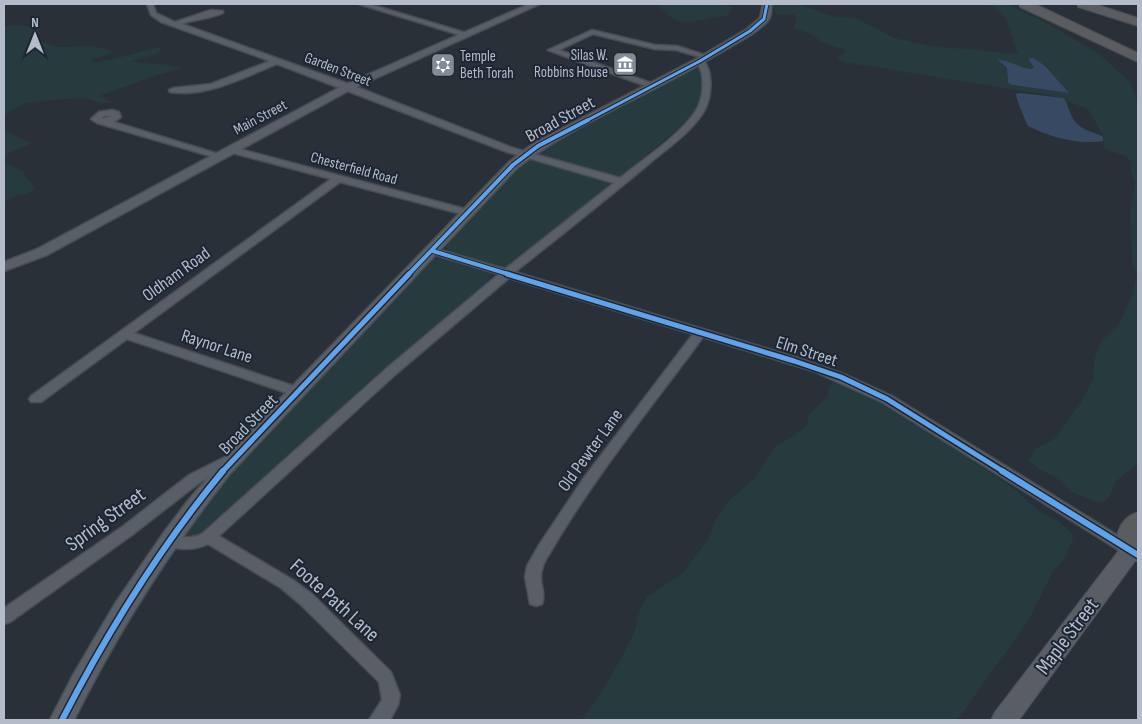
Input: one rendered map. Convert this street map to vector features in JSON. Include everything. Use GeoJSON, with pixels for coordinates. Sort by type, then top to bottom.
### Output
{"type":"FeatureCollection","features":[{"type":"Feature","properties":{"kind":"highway"},"geometry":{"type":"LineString","coordinates":[[1025,4],[1066,22],[1109,51],[1134,64]]}},
{"type":"Feature","properties":{"kind":"highway"},"geometry":{"type":"LineString","coordinates":[[1041,4],[1138,50]]}},
{"type":"Feature","properties":{"kind":"highway"},"geometry":{"type":"LineString","coordinates":[[1083,4],[1138,17]]}},
{"type":"Feature","properties":{"kind":"highway"},"geometry":{"type":"LineString","coordinates":[[1083,4],[1138,22]]}},
{"type":"Feature","properties":{"kind":"highway"},"geometry":{"type":"LineString","coordinates":[[1136,551],[1132,531],[1138,523]]}},
{"type":"Feature","properties":{"kind":"main road","name":"Maple Street"},"geometry":{"type":"LineString","coordinates":[[1004,720],[1136,551]]}},
{"type":"Feature","properties":{"kind":"street","name":"Garden Street"},"geometry":{"type":"LineString","coordinates":[[150,4],[153,14],[175,24],[348,87],[524,155],[622,182]]}},
{"type":"Feature","properties":{"kind":"street"},"geometry":{"type":"LineString","coordinates":[[362,4],[466,34]]}},
{"type":"Feature","properties":{"kind":"street","name":"Main Street"},"geometry":{"type":"LineString","coordinates":[[4,267],[42,252],[348,87],[536,4]]}},
{"type":"Feature","properties":{"kind":"street","name":"Broad Street"},"geometry":{"type":"LineString","coordinates":[[62,720],[111,629],[170,541],[233,458],[524,155],[703,59],[761,23],[767,14],[767,4]]}},
{"type":"Feature","properties":{"kind":"street"},"geometry":{"type":"LineString","coordinates":[[175,24],[202,16]]}},
{"type":"Feature","properties":{"kind":"street"},"geometry":{"type":"LineString","coordinates":[[170,541],[191,545],[202,542],[415,349],[622,182],[687,126],[699,114],[705,101],[705,66],[703,59],[667,48],[649,46],[592,32],[552,50],[584,60],[598,71],[651,86]]}},
{"type":"Feature","properties":{"kind":"street"},"geometry":{"type":"LineString","coordinates":[[174,90],[213,86],[278,61]]}},
{"type":"Feature","properties":{"kind":"street"},"geometry":{"type":"LineString","coordinates":[[107,121],[108,123],[220,156]]}},
{"type":"Feature","properties":{"kind":"street","name":"Chesterfield Road"},"geometry":{"type":"LineString","coordinates":[[232,150],[469,213]]}},
{"type":"Feature","properties":{"kind":"street","name":"Oldham Road"},"geometry":{"type":"LineString","coordinates":[[36,399],[337,178]]}},
{"type":"Feature","properties":{"kind":"street","name":"Elm Street"},"geometry":{"type":"LineString","coordinates":[[433,251],[700,333],[795,360],[845,378],[868,389],[1136,551]]}},
{"type":"Feature","properties":{"kind":"street","name":"Old Pewter Lane"},"geometry":{"type":"LineString","coordinates":[[536,599],[532,578],[535,566],[544,549],[583,490],[700,333]]}},
{"type":"Feature","properties":{"kind":"street","name":"Raynor Lane"},"geometry":{"type":"LineString","coordinates":[[125,334],[298,392]]}},
{"type":"Feature","properties":{"kind":"street","name":"Spring Street"},"geometry":{"type":"LineString","coordinates":[[4,617],[127,531],[194,479],[233,458]]}},
{"type":"Feature","properties":{"kind":"street","name":"Foote Path Lane"},"geometry":{"type":"LineString","coordinates":[[208,537],[268,570],[306,599],[385,677],[391,688],[392,699],[388,708],[378,720]]}},
{"type":"Feature","properties":{"kind":"green space"},"geometry":{"type":"Polygon","coordinates":[[[660,4],[721,4],[732,7],[731,12],[726,16],[686,22],[670,17],[660,7],[660,4]]]}},
{"type":"Feature","properties":{"kind":"green space"},"geometry":{"type":"Polygon","coordinates":[[[771,4],[798,4],[831,16],[858,19],[894,38],[931,46],[1018,54],[1006,18],[990,4],[1007,4],[1045,22],[1099,54],[1130,82],[1138,103],[1138,464],[1116,481],[1109,498],[1097,502],[1072,492],[1056,477],[1040,470],[1029,461],[1035,449],[1050,442],[1057,436],[1080,404],[1093,380],[1094,361],[1101,341],[1118,326],[1132,296],[1137,274],[1132,261],[1130,210],[1135,184],[1131,171],[1131,162],[1127,156],[1104,149],[1103,136],[1088,109],[1053,96],[843,62],[837,58],[844,53],[844,49],[826,44],[812,34],[793,28],[797,22],[794,14],[777,15],[771,4]],[[998,60],[1007,68],[1008,83],[1012,85],[1068,93],[1052,75],[998,60]]]}},
{"type":"Feature","properties":{"kind":"green space"},"geometry":{"type":"Polygon","coordinates":[[[4,26],[30,26],[39,31],[40,34],[35,38],[37,41],[60,47],[91,46],[112,51],[110,54],[92,59],[91,61],[94,63],[158,47],[162,50],[156,54],[132,61],[169,65],[181,69],[159,74],[100,96],[113,103],[101,103],[83,98],[25,103],[4,115],[4,26]]]}},
{"type":"Feature","properties":{"kind":"green space"},"geometry":{"type":"Polygon","coordinates":[[[694,67],[701,69],[701,94],[693,116],[621,176],[617,177],[589,204],[507,267],[493,273],[487,282],[401,354],[204,532],[190,536],[187,534],[197,514],[231,472],[432,260],[440,258],[448,251],[446,246],[526,160],[532,159],[534,153],[694,67]]]}},
{"type":"Feature","properties":{"kind":"green space"},"geometry":{"type":"Polygon","coordinates":[[[4,131],[32,143],[9,153],[4,158],[4,131]]]}},
{"type":"Feature","properties":{"kind":"green space"},"geometry":{"type":"Polygon","coordinates":[[[4,163],[24,171],[25,177],[32,182],[34,189],[27,194],[16,196],[4,202],[4,163]]]}},
{"type":"Feature","properties":{"kind":"green space"},"geometry":{"type":"Polygon","coordinates":[[[838,382],[865,391],[900,412],[1009,485],[1038,510],[1061,523],[1072,534],[1073,540],[1064,559],[1052,573],[1028,621],[957,720],[581,720],[596,701],[622,657],[635,630],[640,609],[647,597],[684,572],[710,536],[715,520],[728,501],[755,478],[775,447],[807,425],[808,416],[828,395],[829,387],[832,383],[838,382]]]}},
{"type":"Feature","properties":{"kind":"water"},"geometry":{"type":"Polygon","coordinates":[[[1033,58],[1045,66],[1069,93],[1008,83],[1007,68],[998,60],[1032,69],[1034,67],[1028,59],[1033,58]]]}},
{"type":"Feature","properties":{"kind":"water"},"geometry":{"type":"Polygon","coordinates":[[[1016,94],[1063,98],[1078,125],[1100,135],[1103,137],[1103,141],[1083,142],[1064,139],[1045,134],[1028,126],[1016,97],[1016,94]]]}},
{"type":"Feature","properties":{"kind":"cycle path"},"geometry":{"type":"LineString","coordinates":[[62,720],[81,682],[146,572],[196,503],[252,438],[513,165],[538,146],[700,61],[750,31],[764,19],[767,4]]}},
{"type":"Feature","properties":{"kind":"cycle path"},"geometry":{"type":"LineString","coordinates":[[433,251],[841,377],[887,399],[1138,555]]}},
{"type":"Feature","properties":{"kind":"place","name":"Silas W. Robbins House"},"geometry":{"type":"Point","coordinates":[625,64]}},
{"type":"Feature","properties":{"kind":"place","name":"Temple Beth Torah"},"geometry":{"type":"Point","coordinates":[443,65]}}]}
